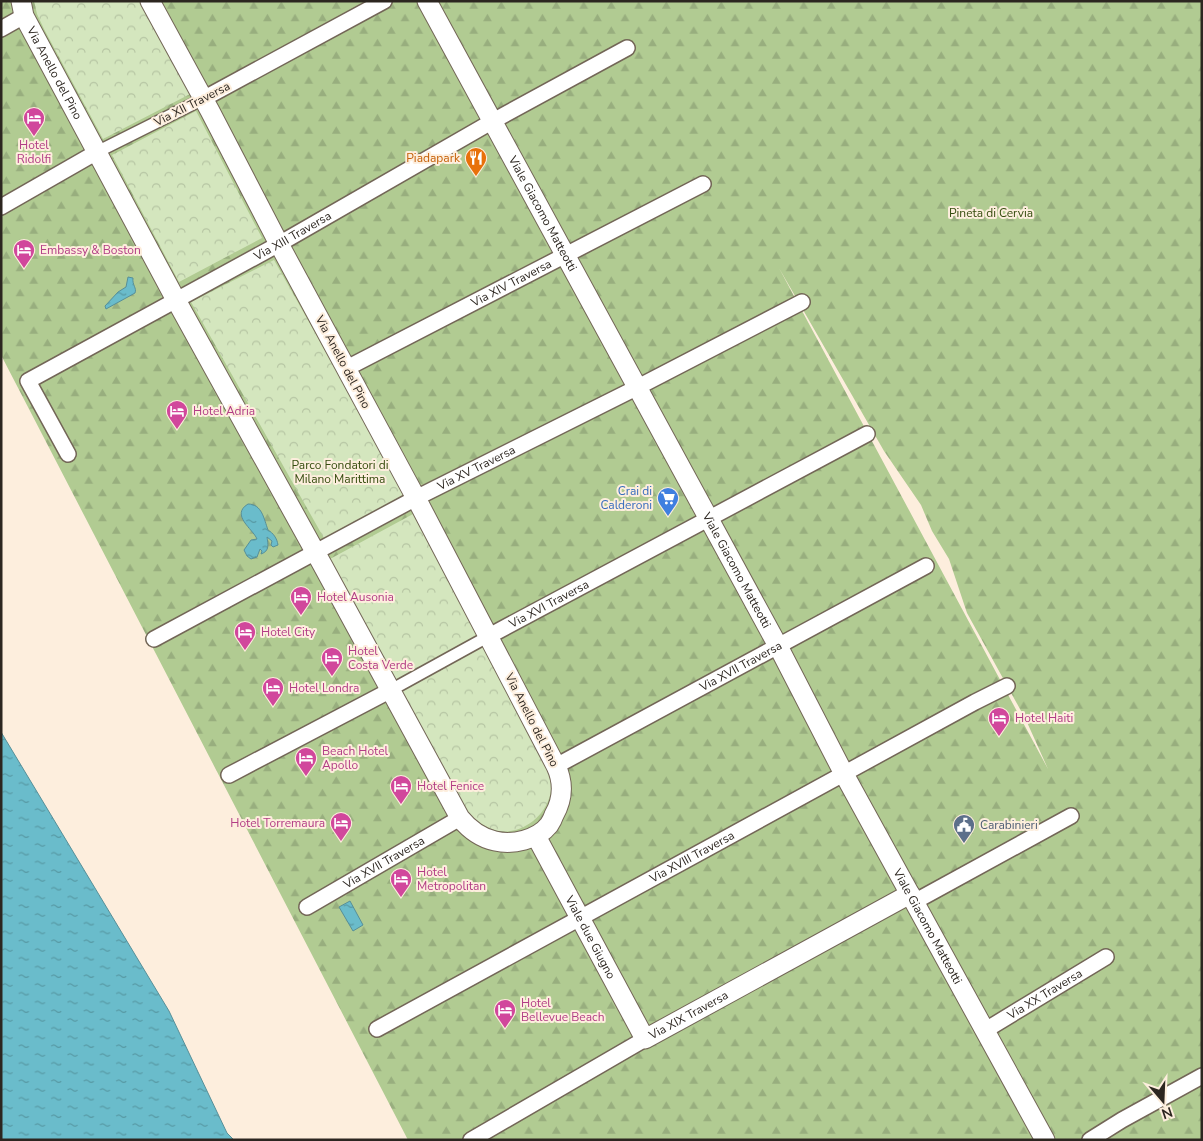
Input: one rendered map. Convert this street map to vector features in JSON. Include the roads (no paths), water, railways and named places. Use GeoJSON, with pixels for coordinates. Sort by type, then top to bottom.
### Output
{"type":"FeatureCollection","features":[{"type":"Feature","properties":{"kind":"street","name":"Via Anello del Pino"},"geometry":{"type":"LineString","coordinates":[[23,9],[176,300],[460,818],[473,831],[483,837],[496,841],[517,841],[536,836],[548,826],[562,797],[560,775],[556,766],[416,498],[150,1]]}},
{"type":"Feature","properties":{"kind":"street","name":"Via XII Traversa"},"geometry":{"type":"LineString","coordinates":[[1,207],[97,152],[203,99],[384,1]]}},
{"type":"Feature","properties":{"kind":"street","name":"Viale Giacomo Matteotti"},"geometry":{"type":"LineString","coordinates":[[427,1],[778,646],[844,774],[1045,1140]]}},
{"type":"Feature","properties":{"kind":"street"},"geometry":{"type":"LineString","coordinates":[[1,29],[23,9]]}},
{"type":"Feature","properties":{"kind":"street","name":"Via XIII Traversa"},"geometry":{"type":"LineString","coordinates":[[68,454],[28,380],[279,244],[493,121],[627,48]]}},
{"type":"Feature","properties":{"kind":"street","name":"Via XIV Traversa"},"geometry":{"type":"LineString","coordinates":[[347,368],[703,184]]}},
{"type":"Feature","properties":{"kind":"street","name":"Via XV Traversa"},"geometry":{"type":"LineString","coordinates":[[154,639],[416,498],[638,387],[802,302]]}},
{"type":"Feature","properties":{"kind":"street","name":"Via XVI Traversa"},"geometry":{"type":"LineString","coordinates":[[229,775],[867,434]]}},
{"type":"Feature","properties":{"kind":"street","name":"Via XVII Traversa"},"geometry":{"type":"LineString","coordinates":[[556,766],[926,566]]}},
{"type":"Feature","properties":{"kind":"street","name":"Via XVIII Traversa"},"geometry":{"type":"LineString","coordinates":[[377,1029],[1007,686]]}},
{"type":"Feature","properties":{"kind":"street","name":"Via XIX Traversa"},"geometry":{"type":"LineString","coordinates":[[471,1140],[646,1039],[1071,816]]}},
{"type":"Feature","properties":{"kind":"street","name":"Via XVII Traversa"},"geometry":{"type":"LineString","coordinates":[[307,907],[460,818]]}},
{"type":"Feature","properties":{"kind":"street","name":"Viale due Giugno"},"geometry":{"type":"LineString","coordinates":[[536,836],[646,1039]]}},
{"type":"Feature","properties":{"kind":"street","name":"Via XX Traversa"},"geometry":{"type":"LineString","coordinates":[[984,1031],[1106,957]]}},
{"type":"Feature","properties":{"kind":"street"},"geometry":{"type":"LineString","coordinates":[[1090,1140],[1202,1076]]}},
{"type":"Feature","properties":{"kind":"water"},"geometry":{"type":"Polygon","coordinates":[[[128,277],[133,278],[135,293],[106,309],[105,306],[118,292],[126,287],[128,277]]]}},
{"type":"Feature","properties":{"kind":"water"},"geometry":{"type":"Polygon","coordinates":[[[248,504],[259,509],[268,530],[277,540],[278,545],[273,547],[271,545],[272,541],[267,537],[268,547],[266,551],[261,554],[262,551],[260,549],[257,557],[251,559],[244,550],[251,540],[257,539],[244,522],[241,513],[248,504]]]}},
{"type":"Feature","properties":{"kind":"water"},"geometry":{"type":"Polygon","coordinates":[[[1,732],[169,1011],[227,1133],[234,1140],[1,1140],[1,732]]]}},
{"type":"Feature","properties":{"kind":"water"},"geometry":{"type":"Polygon","coordinates":[[[350,901],[363,925],[353,931],[339,907],[350,901]]]}},
{"type":"Feature","properties":{"kind":"place","name":"Hotel Ridolfi"},"geometry":{"type":"Point","coordinates":[34,137]}},
{"type":"Feature","properties":{"kind":"place","name":"Piadapark"},"geometry":{"type":"Point","coordinates":[476,177]}},
{"type":"Feature","properties":{"kind":"place","name":"Embassy & Boston"},"geometry":{"type":"Point","coordinates":[24,269]}},
{"type":"Feature","properties":{"kind":"place","name":"Hotel Adria"},"geometry":{"type":"Point","coordinates":[177,430]}},
{"type":"Feature","properties":{"kind":"place","name":"Crai di Calderoni"},"geometry":{"type":"Point","coordinates":[668,517]}},
{"type":"Feature","properties":{"kind":"place","name":"Hotel Ausonia"},"geometry":{"type":"Point","coordinates":[301,616]}},
{"type":"Feature","properties":{"kind":"place","name":"Hotel City"},"geometry":{"type":"Point","coordinates":[245,651]}},
{"type":"Feature","properties":{"kind":"place","name":"Hotel Costa Verde"},"geometry":{"type":"Point","coordinates":[332,677]}},
{"type":"Feature","properties":{"kind":"place","name":"Hotel Londra"},"geometry":{"type":"Point","coordinates":[273,707]}},
{"type":"Feature","properties":{"kind":"place","name":"Hotel Haiti"},"geometry":{"type":"Point","coordinates":[999,737]}},
{"type":"Feature","properties":{"kind":"place","name":"Beach Hotel Apollo"},"geometry":{"type":"Point","coordinates":[306,777]}},
{"type":"Feature","properties":{"kind":"place","name":"Hotel Fenice"},"geometry":{"type":"Point","coordinates":[401,805]}},
{"type":"Feature","properties":{"kind":"place","name":"Hotel Torremaura"},"geometry":{"type":"Point","coordinates":[341,842]}},
{"type":"Feature","properties":{"kind":"place","name":"Carabinieri"},"geometry":{"type":"Point","coordinates":[964,844]}},
{"type":"Feature","properties":{"kind":"place","name":"Hotel Metropolitan"},"geometry":{"type":"Point","coordinates":[401,898]}},
{"type":"Feature","properties":{"kind":"place","name":"Hotel Bellevue Beach"},"geometry":{"type":"Point","coordinates":[505,1029]}},
{"type":"Feature","properties":{"kind":"park label","name":"Pineta di Cervia"},"geometry":{"type":"Point","coordinates":[991,213]}},
{"type":"Feature","properties":{"kind":"park label","name":"Parco Fondatori di Milano Marittima"},"geometry":{"type":"Point","coordinates":[340,472]}}]}
